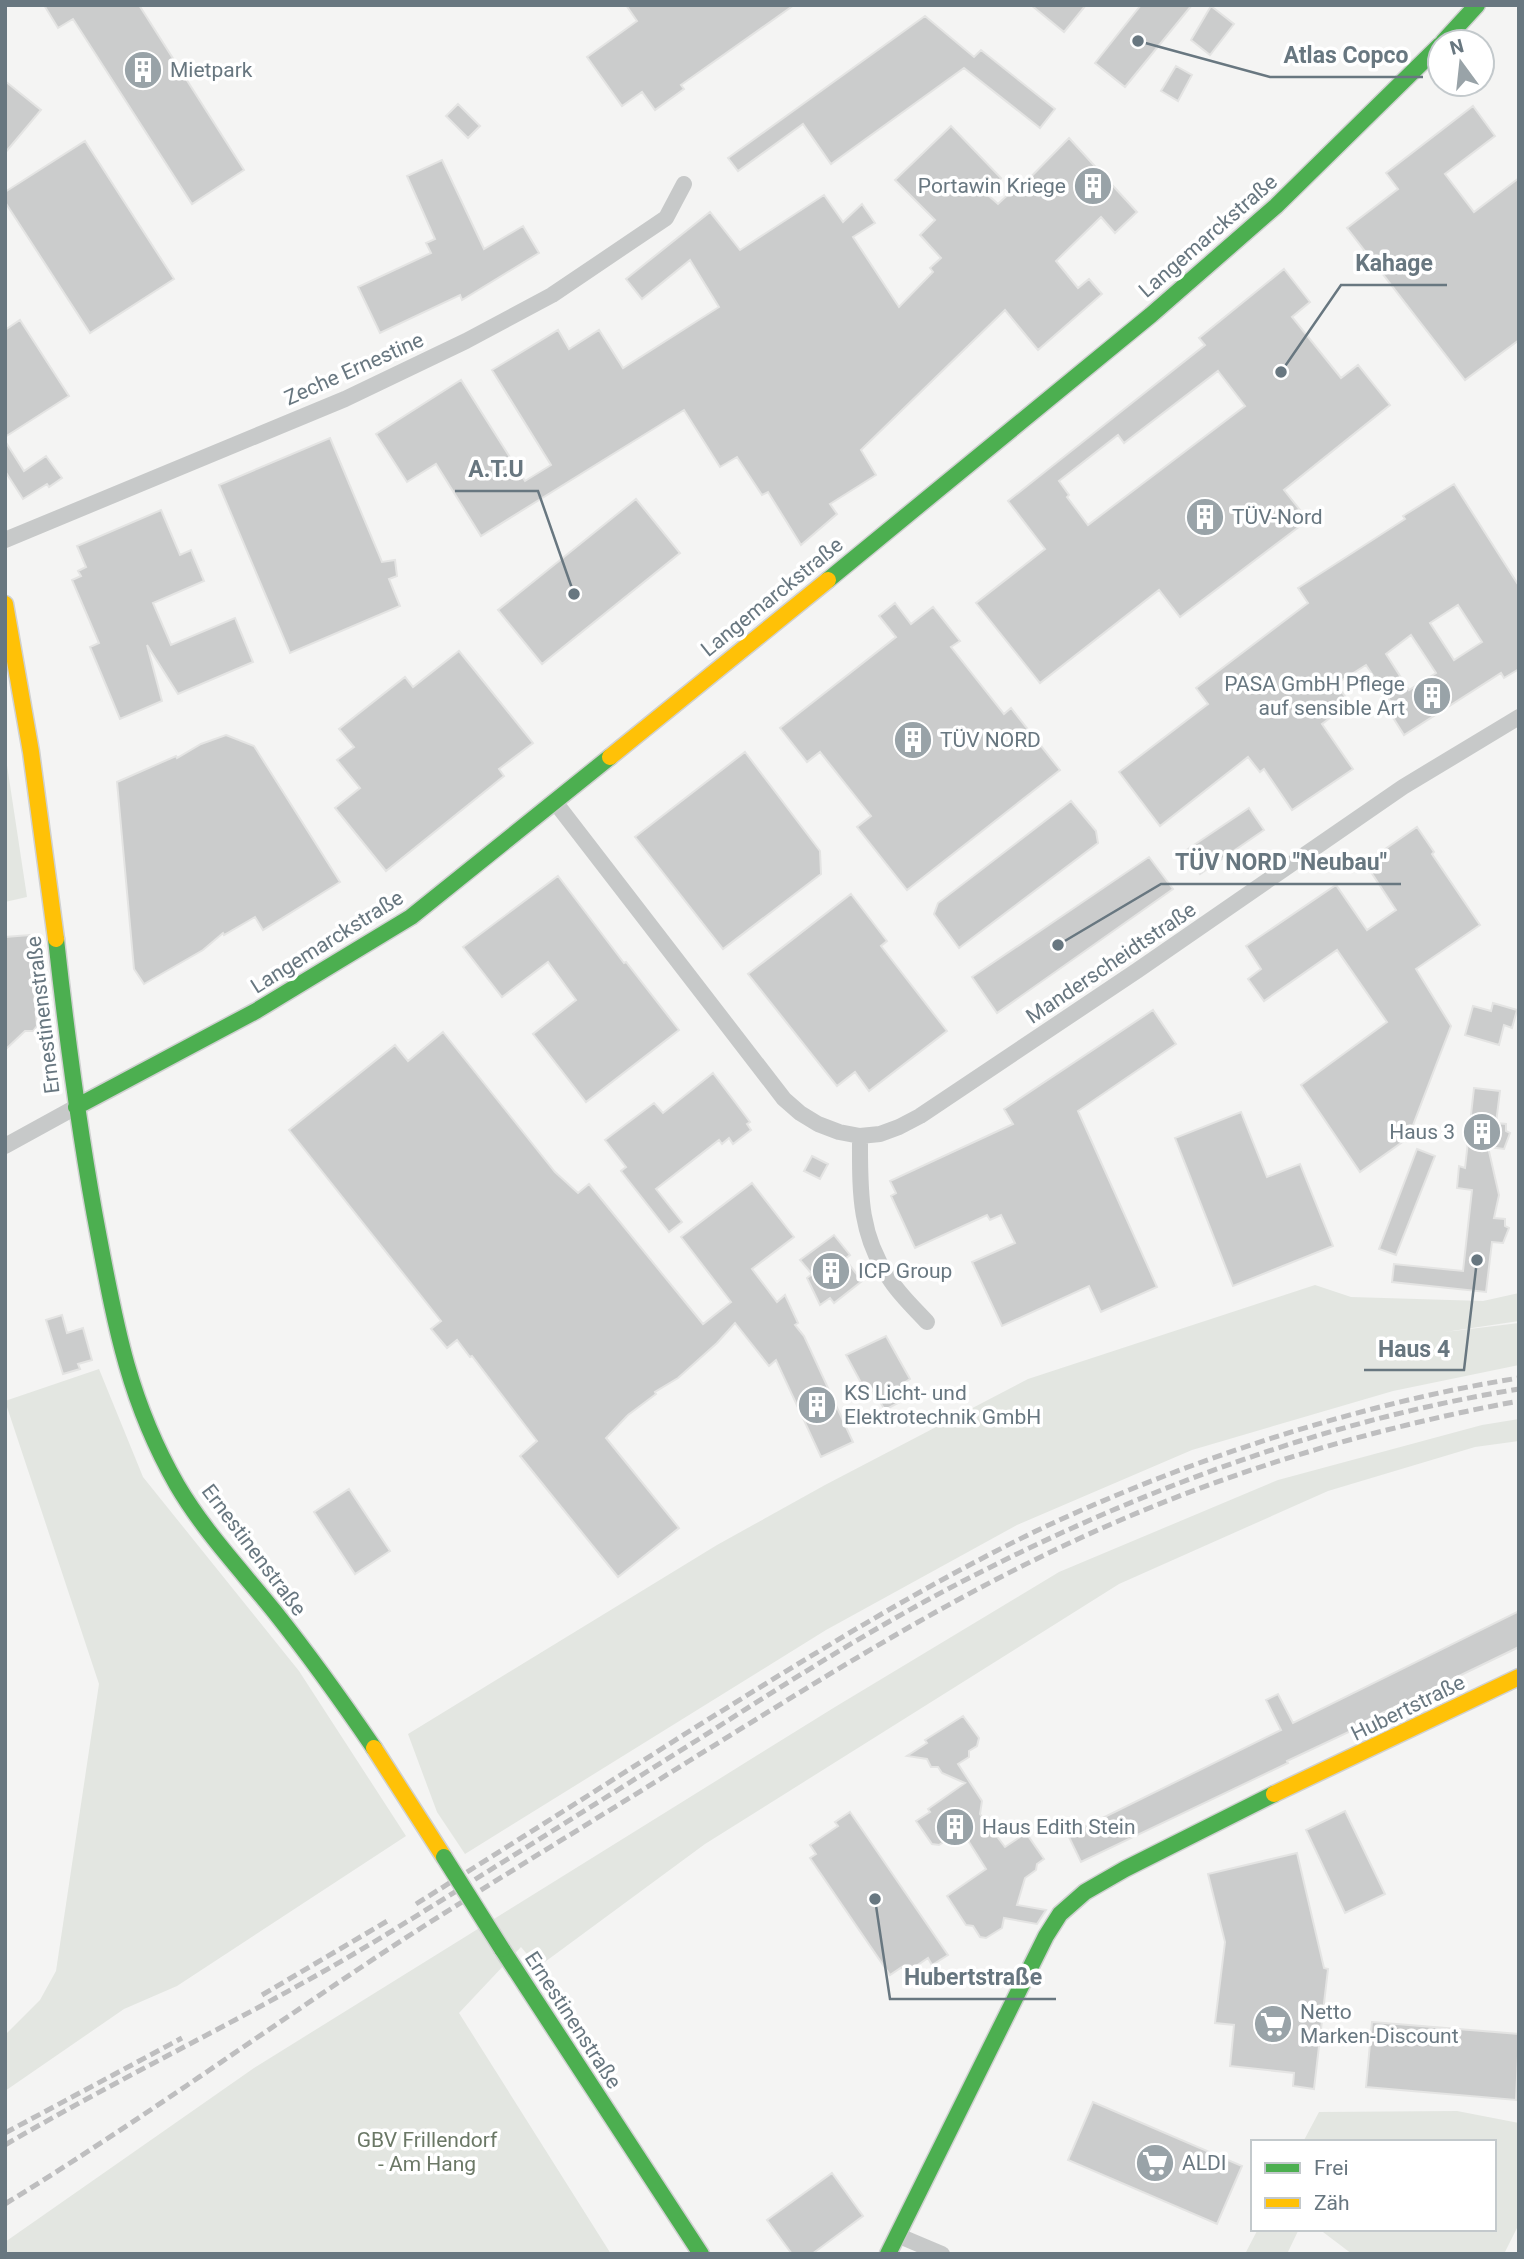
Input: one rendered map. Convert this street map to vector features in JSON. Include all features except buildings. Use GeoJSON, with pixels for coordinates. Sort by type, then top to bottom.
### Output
{"type":"FeatureCollection","features":[{"type":"Feature","properties":{"kind":"street","name":"Langemarckstraße"},"geometry":{"type":"LineString","coordinates":[[1456,28],[1478,5]]}},
{"type":"Feature","properties":{"kind":"street","name":"Langemarckstraße"},"geometry":{"type":"LineString","coordinates":[[76,1107],[256,1011],[411,917],[1151,315],[1270,211],[1426,58]]}},
{"type":"Feature","properties":{"kind":"street","name":"Zeche Ernestine"},"geometry":{"type":"LineString","coordinates":[[5,540],[345,399],[466,341],[552,295],[666,218],[684,184]]}},
{"type":"Feature","properties":{"kind":"street","name":"Ernestinenstraße"},"geometry":{"type":"LineString","coordinates":[[5,604],[37,792],[76,1107],[116,1332],[124,1365],[142,1412],[161,1454],[202,1524],[293,1634],[366,1734],[502,1949],[701,2254]]}},
{"type":"Feature","properties":{"kind":"street","name":"Manderscheidtstraße"},"geometry":{"type":"LineString","coordinates":[[555,802],[784,1099],[818,1124],[860,1136],[880,1134],[920,1116],[1403,787],[1519,718]]}},
{"type":"Feature","properties":{"kind":"street"},"geometry":{"type":"LineString","coordinates":[[5,1146],[76,1107]]}},
{"type":"Feature","properties":{"kind":"street"},"geometry":{"type":"LineString","coordinates":[[860,1136],[860,1196],[863,1219],[890,1280],[927,1322]]}},
{"type":"Feature","properties":{"kind":"street","name":"Hubertstraße"},"geometry":{"type":"LineString","coordinates":[[888,2254],[1046,1936],[1070,1904],[1125,1869],[1227,1817],[1519,1677]]}},
{"type":"Feature","properties":{"kind":"street"},"geometry":{"type":"LineString","coordinates":[[897,2235],[942,2254]]}},
{"type":"Feature","properties":{"kind":"green space"},"geometry":{"type":"Polygon","coordinates":[[[5,752],[27,897],[5,902],[5,752]]]}},
{"type":"Feature","properties":{"kind":"green space"},"geometry":{"type":"Polygon","coordinates":[[[1315,1285],[1351,1297],[1483,1301],[1519,1293],[1519,1321],[1445,1332],[1519,1323],[1519,1365],[1393,1391],[1192,1450],[1017,1525],[826,1630],[465,1854],[437,1812],[408,1734],[717,1545],[1028,1379],[1315,1285]]]}},
{"type":"Feature","properties":{"kind":"green space"},"geometry":{"type":"Polygon","coordinates":[[[99,1369],[143,1477],[299,1671],[406,1836],[177,1986],[124,2009],[5,2091],[5,2035],[40,2000],[56,1971],[99,1684],[5,1401],[99,1369]]]}},
{"type":"Feature","properties":{"kind":"green space","name":"GBV Frillendorf - Am Hang"},"geometry":{"type":"Polygon","coordinates":[[[1519,1419],[1519,1441],[1475,1447],[1328,1491],[1119,1584],[705,1844],[538,1967],[521,1947],[459,2013],[611,2254],[5,2254],[5,2242],[254,2068],[835,1707],[1059,1572],[1278,1480],[1482,1425],[1519,1419]]]}},
{"type":"Feature","properties":{"kind":"green space"},"geometry":{"type":"Polygon","coordinates":[[[1457,2111],[1519,2123],[1519,2224],[1504,2254],[1352,2254],[1322,2231],[1496,2231],[1496,2140],[1304,2140],[1319,2112],[1457,2111]]]}},
{"type":"Feature","properties":{"kind":"green space"},"geometry":{"type":"Polygon","coordinates":[[[1257,2231],[1298,2231],[1287,2254],[1245,2254],[1257,2231]]]}},
{"type":"Feature","properties":{"kind":"railway"},"geometry":{"type":"LineString","coordinates":[[416,1904],[816,1653],[947,1577],[1036,1531],[1150,1482],[1272,1438],[1397,1403],[1519,1378]]}},
{"type":"Feature","properties":{"kind":"railway"},"geometry":{"type":"LineString","coordinates":[[5,2145],[340,1962],[833,1655],[971,1577],[1102,1515],[1238,1462],[1377,1419],[1519,1389]]}},
{"type":"Feature","properties":{"kind":"railway"},"geometry":{"type":"LineString","coordinates":[[5,2204],[424,1926],[825,1677],[963,1597],[1112,1524],[1225,1479],[1342,1442],[1519,1401]]}},
{"type":"Feature","properties":{"kind":"railway"},"geometry":{"type":"LineString","coordinates":[[262,1995],[389,1920]]}},
{"type":"Feature","properties":{"kind":"railway"},"geometry":{"type":"LineString","coordinates":[[5,2133],[182,2038]]}},
{"type":"Feature","properties":{"kind":"traffic: fast"},"geometry":{"type":"LineString","coordinates":[[1456,28],[1477,5]]}},
{"type":"Feature","properties":{"kind":"traffic: fast"},"geometry":{"type":"LineString","coordinates":[[828,580],[1151,315],[1276,206],[1426,59]]}},
{"type":"Feature","properties":{"kind":"traffic: fast"},"geometry":{"type":"LineString","coordinates":[[76,1107],[256,1011],[411,917],[610,757]]}},
{"type":"Feature","properties":{"kind":"traffic: fast"},"geometry":{"type":"LineString","coordinates":[[56,939],[74,1089],[99,1238],[119,1335],[147,1425],[177,1485],[199,1518],[300,1644],[374,1748]]}},
{"type":"Feature","properties":{"kind":"traffic: fast"},"geometry":{"type":"LineString","coordinates":[[888,2254],[1046,1936],[1060,1914],[1085,1892],[1125,1869],[1274,1794]]}},
{"type":"Feature","properties":{"kind":"traffic: fast"},"geometry":{"type":"LineString","coordinates":[[444,1857],[502,1949]]}},
{"type":"Feature","properties":{"kind":"traffic: fast"},"geometry":{"type":"LineString","coordinates":[[502,1949],[701,2254]]}},
{"type":"Feature","properties":{"kind":"traffic: slow"},"geometry":{"type":"LineString","coordinates":[[610,757],[828,580]]}},
{"type":"Feature","properties":{"kind":"traffic: slow"},"geometry":{"type":"LineString","coordinates":[[5,604],[31,752],[56,939]]}},
{"type":"Feature","properties":{"kind":"traffic: slow"},"geometry":{"type":"LineString","coordinates":[[1274,1794],[1519,1677]]}},
{"type":"Feature","properties":{"kind":"traffic: slow"},"geometry":{"type":"LineString","coordinates":[[374,1748],[444,1857]]}},
{"type":"Feature","properties":{"kind":"place","name":"Atlas Copco"},"geometry":{"type":"Point","coordinates":[1138,41]}},
{"type":"Feature","properties":{"kind":"place","name":"Mietpark"},"geometry":{"type":"Point","coordinates":[143,70]}},
{"type":"Feature","properties":{"kind":"place","name":"Portawin Kriege"},"geometry":{"type":"Point","coordinates":[1093,186]}},
{"type":"Feature","properties":{"kind":"place","name":"Kahage"},"geometry":{"type":"Point","coordinates":[1281,372]}},
{"type":"Feature","properties":{"kind":"place","name":"TÜV-Nord"},"geometry":{"type":"Point","coordinates":[1205,517]}},
{"type":"Feature","properties":{"kind":"place","name":"A.T.U"},"geometry":{"type":"Point","coordinates":[574,594]}},
{"type":"Feature","properties":{"kind":"place","name":"PASA GmbH Pflege auf sensible Art"},"geometry":{"type":"Point","coordinates":[1432,696]}},
{"type":"Feature","properties":{"kind":"place","name":"TÜV NORD"},"geometry":{"type":"Point","coordinates":[913,740]}},
{"type":"Feature","properties":{"kind":"place","name":"TÜV NORD \"Neubau\""},"geometry":{"type":"Point","coordinates":[1058,945]}},
{"type":"Feature","properties":{"kind":"place","name":"Haus 3"},"geometry":{"type":"Point","coordinates":[1482,1132]}},
{"type":"Feature","properties":{"kind":"place","name":"Haus 4"},"geometry":{"type":"Point","coordinates":[1477,1260]}},
{"type":"Feature","properties":{"kind":"place","name":"ICP Group"},"geometry":{"type":"Point","coordinates":[831,1271]}},
{"type":"Feature","properties":{"kind":"place","name":"KS Licht- und Elektrotechnik GmbH"},"geometry":{"type":"Point","coordinates":[817,1405]}},
{"type":"Feature","properties":{"kind":"place","name":"Haus Edith Stein"},"geometry":{"type":"Point","coordinates":[955,1827]}},
{"type":"Feature","properties":{"kind":"place","name":"Hubertstraße"},"geometry":{"type":"Point","coordinates":[875,1899]}},
{"type":"Feature","properties":{"kind":"place","name":"Netto Marken-Discount"},"geometry":{"type":"Point","coordinates":[1273,2024]}},
{"type":"Feature","properties":{"kind":"place","name":"ALDI"},"geometry":{"type":"Point","coordinates":[1155,2163]}}]}
